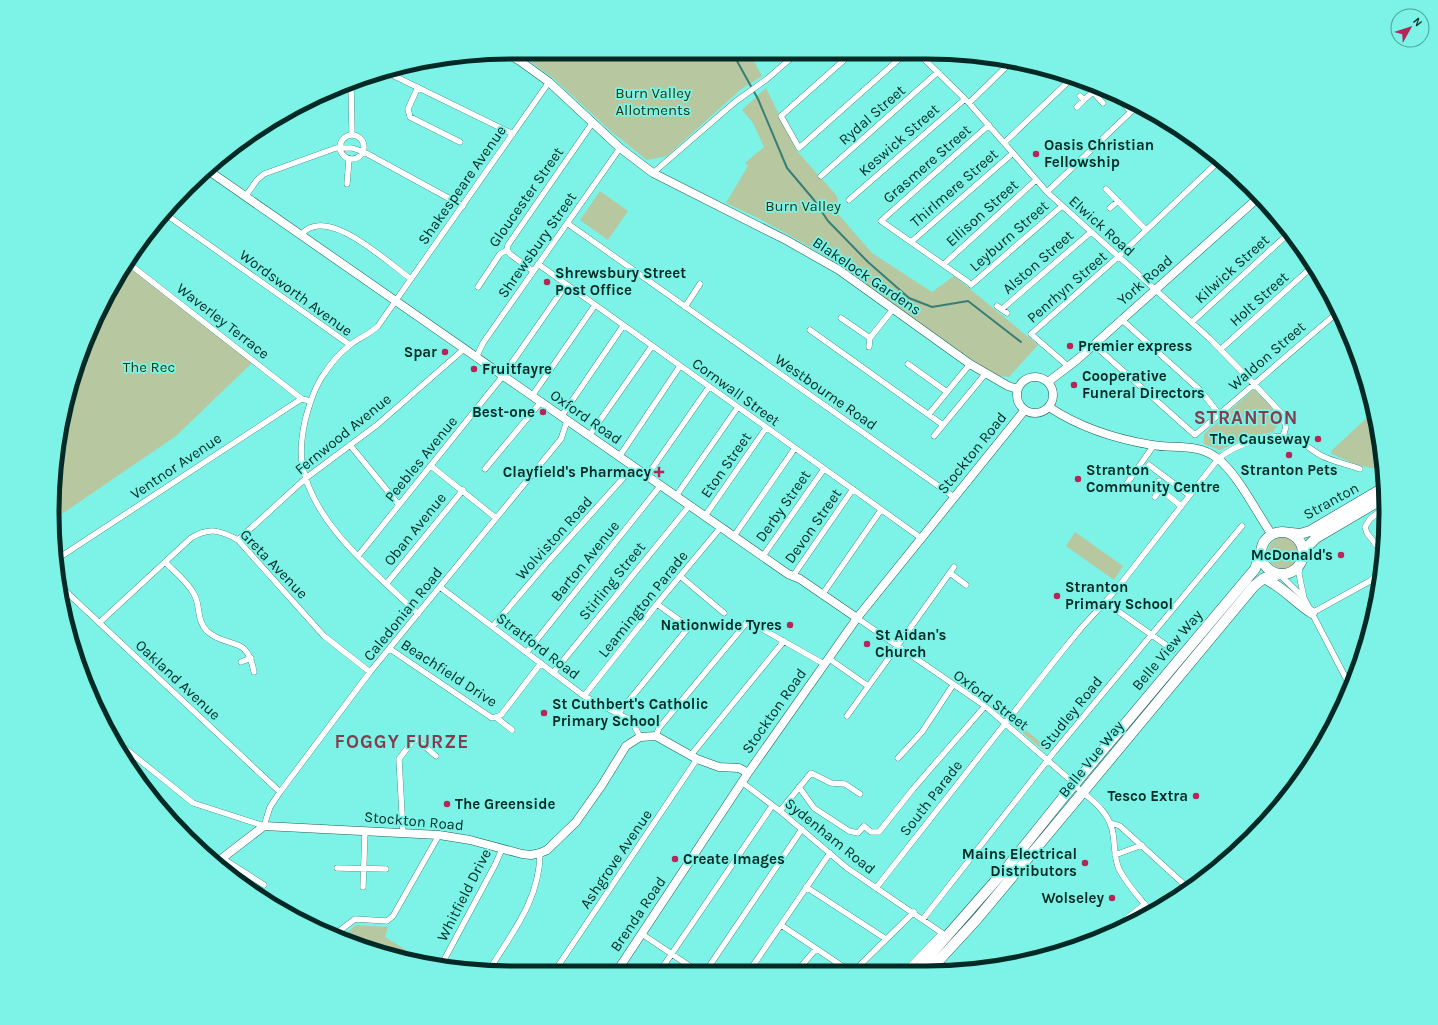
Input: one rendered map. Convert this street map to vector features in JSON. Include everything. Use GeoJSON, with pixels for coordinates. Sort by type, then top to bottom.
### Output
{"type":"FeatureCollection","features":[{"type":"Feature","properties":{"kind":"highway","name":"Stranton"},"geometry":{"type":"LineString","coordinates":[[1291,533],[1300,534],[1310,531],[1378,491]]}},
{"type":"Feature","properties":{"kind":"highway","name":"Stranton"},"geometry":{"type":"LineString","coordinates":[[1301,560],[1307,547],[1316,538],[1379,501]]}},
{"type":"Feature","properties":{"kind":"highway"},"geometry":{"type":"LineString","coordinates":[[1280,532],[1291,533],[1300,542],[1301,560],[1290,573],[1279,575],[1267,568],[1260,555],[1263,543],[1272,535],[1280,532]]}},
{"type":"Feature","properties":{"kind":"highway","name":"Belle View Way"},"geometry":{"type":"LineString","coordinates":[[1094,761],[1255,569],[1260,555]]}},
{"type":"Feature","properties":{"kind":"highway","name":"Belle Vue Way"},"geometry":{"type":"LineString","coordinates":[[934,966],[977,919],[1254,586],[1264,578],[1279,575]]}},
{"type":"Feature","properties":{"kind":"highway"},"geometry":{"type":"LineString","coordinates":[[1264,578],[1286,590],[1300,605],[1312,613]]}},
{"type":"Feature","properties":{"kind":"highway","name":"Belle Vue Way"},"geometry":{"type":"LineString","coordinates":[[921,966],[1005,870],[1071,782],[1094,761]]}},
{"type":"Feature","properties":{"kind":"street","name":"Blakelock Gardens"},"geometry":{"type":"LineString","coordinates":[[516,59],[549,82],[620,148],[653,173],[786,240],[827,263],[970,364],[1008,386],[1018,389]]}},
{"type":"Feature","properties":{"kind":"street"},"geometry":{"type":"LineString","coordinates":[[653,173],[790,59]]}},
{"type":"Feature","properties":{"kind":"street"},"geometry":{"type":"LineString","coordinates":[[845,59],[781,116],[799,148],[899,59]]}},
{"type":"Feature","properties":{"kind":"street","name":"Elwick Road"},"geometry":{"type":"LineString","coordinates":[[924,59],[967,101],[1047,192],[1192,322],[1254,384],[1282,414],[1286,426],[1283,436]]}},
{"type":"Feature","properties":{"kind":"street","name":"Keswick Street"},"geometry":{"type":"LineString","coordinates":[[849,200],[1006,67]]}},
{"type":"Feature","properties":{"kind":"street","name":"Rydal Street"},"geometry":{"type":"LineString","coordinates":[[821,176],[938,72]]}},
{"type":"Feature","properties":{"kind":"street"},"geometry":{"type":"LineString","coordinates":[[392,75],[513,134]]}},
{"type":"Feature","properties":{"kind":"street","name":"Shakespeare Avenue"},"geometry":{"type":"LineString","coordinates":[[350,345],[373,331],[463,206],[549,82]]}},
{"type":"Feature","properties":{"kind":"street"},"geometry":{"type":"LineString","coordinates":[[1004,143],[1068,82]]}},
{"type":"Feature","properties":{"kind":"street"},"geometry":{"type":"LineString","coordinates":[[418,87],[408,109],[410,117],[460,142]]}},
{"type":"Feature","properties":{"kind":"street"},"geometry":{"type":"LineString","coordinates":[[351,89],[352,134]]}},
{"type":"Feature","properties":{"kind":"street"},"geometry":{"type":"LineString","coordinates":[[1078,107],[1082,98],[1093,92],[1104,103]]}},
{"type":"Feature","properties":{"kind":"street"},"geometry":{"type":"LineString","coordinates":[[1125,106],[1131,112]]}},
{"type":"Feature","properties":{"kind":"street"},"geometry":{"type":"LineString","coordinates":[[1047,192],[1133,110]]}},
{"type":"Feature","properties":{"kind":"street","name":"Gloucester Street"},"geometry":{"type":"LineString","coordinates":[[478,287],[500,254],[507,250],[508,245],[593,122]]}},
{"type":"Feature","properties":{"kind":"street","name":"Grasmere Street"},"geometry":{"type":"LineString","coordinates":[[911,242],[881,221],[989,125]]}},
{"type":"Feature","properties":{"kind":"street"},"geometry":{"type":"LineString","coordinates":[[352,134],[362,139],[364,152],[360,157],[349,159],[342,154],[340,147],[344,138],[352,134]]}},
{"type":"Feature","properties":{"kind":"street"},"geometry":{"type":"LineString","coordinates":[[245,197],[257,180],[264,174],[340,147],[352,148],[364,152],[463,206]]}},
{"type":"Feature","properties":{"kind":"street","name":"Shrewsbury Street"},"geometry":{"type":"LineString","coordinates":[[476,358],[483,343],[620,148]]}},
{"type":"Feature","properties":{"kind":"street","name":"Thirlmere Street"},"geometry":{"type":"LineString","coordinates":[[911,242],[1013,153]]}},
{"type":"Feature","properties":{"kind":"street"},"geometry":{"type":"LineString","coordinates":[[347,184],[349,159]]}},
{"type":"Feature","properties":{"kind":"street","name":"Penrhyn Street"},"geometry":{"type":"LineString","coordinates":[[1069,367],[1031,334],[1118,257],[1216,164]]}},
{"type":"Feature","properties":{"kind":"street","name":"Oxford Road"},"geometry":{"type":"LineString","coordinates":[[212,173],[502,377],[532,396],[763,556],[857,618]]}},
{"type":"Feature","properties":{"kind":"street","name":"Ellison Street"},"geometry":{"type":"LineString","coordinates":[[944,264],[1036,180]]}},
{"type":"Feature","properties":{"kind":"street"},"geometry":{"type":"LineString","coordinates":[[1106,188],[1146,230]]}},
{"type":"Feature","properties":{"kind":"street"},"geometry":{"type":"LineString","coordinates":[[1110,208],[1118,201]]}},
{"type":"Feature","properties":{"kind":"street","name":"York Road"},"geometry":{"type":"LineString","coordinates":[[1048,382],[1069,367],[1255,201]]}},
{"type":"Feature","properties":{"kind":"street","name":"Leyburn Street"},"geometry":{"type":"LineString","coordinates":[[944,264],[970,283],[1062,206]]}},
{"type":"Feature","properties":{"kind":"street","name":"Wordsworth Avenue"},"geometry":{"type":"LineString","coordinates":[[168,218],[350,345],[338,356],[324,374],[310,401],[301,450],[306,478],[319,507],[333,530],[418,614]]}},
{"type":"Feature","properties":{"kind":"street","name":"Westbourne Road"},"geometry":{"type":"LineString","coordinates":[[566,223],[954,498]]}},
{"type":"Feature","properties":{"kind":"street"},"geometry":{"type":"LineString","coordinates":[[301,235],[305,230],[315,226],[336,228],[348,233],[411,279]]}},
{"type":"Feature","properties":{"kind":"street","name":"Alston Street"},"geometry":{"type":"LineString","coordinates":[[1002,309],[1091,232]]}},
{"type":"Feature","properties":{"kind":"street","name":"Kilwick Street"},"geometry":{"type":"LineString","coordinates":[[1192,322],[1285,236]]}},
{"type":"Feature","properties":{"kind":"street"},"geometry":{"type":"LineString","coordinates":[[911,242],[944,264]]}},
{"type":"Feature","properties":{"kind":"street"},"geometry":{"type":"LineString","coordinates":[[507,250],[510,254],[533,271]]}},
{"type":"Feature","properties":{"kind":"street","name":"Cornwall Street"},"geometry":{"type":"LineString","coordinates":[[538,264],[921,538]]}},
{"type":"Feature","properties":{"kind":"street","name":"Waverley Terrace"},"geometry":{"type":"LineString","coordinates":[[132,266],[302,399]]}},
{"type":"Feature","properties":{"kind":"street","name":"Holt Street"},"geometry":{"type":"LineString","coordinates":[[1221,350],[1308,270]]}},
{"type":"Feature","properties":{"kind":"street"},"geometry":{"type":"LineString","coordinates":[[685,306],[700,284]]}},
{"type":"Feature","properties":{"kind":"street","name":"Peebles Avenue"},"geometry":{"type":"LineString","coordinates":[[358,556],[502,377],[566,285]]}},
{"type":"Feature","properties":{"kind":"street"},"geometry":{"type":"LineString","coordinates":[[532,396],[595,305]]}},
{"type":"Feature","properties":{"kind":"street"},"geometry":{"type":"LineString","coordinates":[[869,347],[870,338],[893,309]]}},
{"type":"Feature","properties":{"kind":"street","name":"Waldon Street"},"geometry":{"type":"LineString","coordinates":[[1094,345],[1195,435],[1334,316]]}},
{"type":"Feature","properties":{"kind":"street"},"geometry":{"type":"LineString","coordinates":[[841,318],[870,338]]}},
{"type":"Feature","properties":{"kind":"street"},"geometry":{"type":"LineString","coordinates":[[1122,319],[1201,391],[1219,414]]}},
{"type":"Feature","properties":{"kind":"street","name":"Caledonian Road"},"geometry":{"type":"LineString","coordinates":[[264,826],[270,807],[280,792],[370,672],[560,439],[564,419],[623,326]]}},
{"type":"Feature","properties":{"kind":"street"},"geometry":{"type":"LineString","coordinates":[[810,330],[943,425]]}},
{"type":"Feature","properties":{"kind":"street"},"geometry":{"type":"LineString","coordinates":[[589,436],[652,346]]}},
{"type":"Feature","properties":{"kind":"street","name":"Fernwood Avenue"},"geometry":{"type":"LineString","coordinates":[[238,540],[306,478],[376,426],[464,349]]}},
{"type":"Feature","properties":{"kind":"street"},"geometry":{"type":"LineString","coordinates":[[908,364],[947,392]]}},
{"type":"Feature","properties":{"kind":"street"},"geometry":{"type":"LineString","coordinates":[[929,414],[970,364]]}},
{"type":"Feature","properties":{"kind":"street"},"geometry":{"type":"LineString","coordinates":[[619,457],[680,366]]}},
{"type":"Feature","properties":{"kind":"street"},"geometry":{"type":"LineString","coordinates":[[934,436],[986,373]]}},
{"type":"Feature","properties":{"kind":"street"},"geometry":{"type":"LineString","coordinates":[[1031,377],[1043,379],[1048,382],[1053,392],[1053,397],[1049,407],[1040,413],[1029,413],[1024,411],[1018,403],[1018,389],[1021,383],[1031,377]]}},
{"type":"Feature","properties":{"kind":"street"},"geometry":{"type":"LineString","coordinates":[[647,476],[709,387]]}},
{"type":"Feature","properties":{"kind":"street"},"geometry":{"type":"LineString","coordinates":[[302,399],[310,401]]}},
{"type":"Feature","properties":{"kind":"street","name":"Ventnor Avenue"},"geometry":{"type":"LineString","coordinates":[[61,556],[302,399]]}},
{"type":"Feature","properties":{"kind":"street"},"geometry":{"type":"LineString","coordinates":[[485,469],[540,403]]}},
{"type":"Feature","properties":{"kind":"street"},"geometry":{"type":"LineString","coordinates":[[1049,407],[1066,418],[1112,435],[1154,445],[1184,446],[1201,449],[1218,459],[1234,477],[1272,535]]}},
{"type":"Feature","properties":{"kind":"street"},"geometry":{"type":"LineString","coordinates":[[676,496],[738,408]]}},
{"type":"Feature","properties":{"kind":"street","name":"Stockton Road"},"geometry":{"type":"LineString","coordinates":[[656,736],[694,757],[720,767],[739,768],[748,773],[857,618],[1024,411]]}},
{"type":"Feature","properties":{"kind":"street","name":"Eton Street"},"geometry":{"type":"LineString","coordinates":[[705,516],[766,428]]}},
{"type":"Feature","properties":{"kind":"street"},"geometry":{"type":"LineString","coordinates":[[1218,459],[1224,453],[1254,442],[1269,437],[1283,436]]}},
{"type":"Feature","properties":{"kind":"street","name":"Stranton"},"geometry":{"type":"LineString","coordinates":[[1283,436],[1300,441],[1322,456],[1360,469]]}},
{"type":"Feature","properties":{"kind":"street"},"geometry":{"type":"LineString","coordinates":[[350,445],[399,505]]}},
{"type":"Feature","properties":{"kind":"street"},"geometry":{"type":"LineString","coordinates":[[1123,489],[1154,445]]}},
{"type":"Feature","properties":{"kind":"street"},"geometry":{"type":"LineString","coordinates":[[734,536],[795,448]]}},
{"type":"Feature","properties":{"kind":"street","name":"South Parade"},"geometry":{"type":"LineString","coordinates":[[876,888],[1005,723],[1082,627],[1105,602],[1218,459]]}},
{"type":"Feature","properties":{"kind":"street"},"geometry":{"type":"LineString","coordinates":[[431,466],[463,490],[496,518]]}},
{"type":"Feature","properties":{"kind":"street"},"geometry":{"type":"LineString","coordinates":[[1149,466],[1190,496]]}},
{"type":"Feature","properties":{"kind":"street","name":"Wolviston Road"},"geometry":{"type":"LineString","coordinates":[[493,626],[546,564],[634,467]]}},
{"type":"Feature","properties":{"kind":"street","name":"Derby Street"},"geometry":{"type":"LineString","coordinates":[[763,556],[824,469]]}},
{"type":"Feature","properties":{"kind":"street"},"geometry":{"type":"LineString","coordinates":[[1159,480],[1160,489],[1182,506]]}},
{"type":"Feature","properties":{"kind":"street","name":"Barton Avenue"},"geometry":{"type":"LineString","coordinates":[[527,652],[661,485]]}},
{"type":"Feature","properties":{"kind":"street"},"geometry":{"type":"LineString","coordinates":[[1154,496],[1160,489]]}},
{"type":"Feature","properties":{"kind":"street","name":"Oban Avenue"},"geometry":{"type":"LineString","coordinates":[[387,583],[463,490]]}},
{"type":"Feature","properties":{"kind":"street","name":"Devon Street"},"geometry":{"type":"LineString","coordinates":[[793,576],[853,490]]}},
{"type":"Feature","properties":{"kind":"street","name":"Stirling Street"},"geometry":{"type":"LineString","coordinates":[[553,673],[690,505]]}},
{"type":"Feature","properties":{"kind":"street"},"geometry":{"type":"LineString","coordinates":[[822,595],[881,510]]}},
{"type":"Feature","properties":{"kind":"street"},"geometry":{"type":"LineString","coordinates":[[1378,547],[1367,533],[1366,524],[1379,512]]}},
{"type":"Feature","properties":{"kind":"street","name":"Studley Road"},"geometry":{"type":"LineString","coordinates":[[923,919],[1048,760],[1242,526]]}},
{"type":"Feature","properties":{"kind":"street","name":"Leamington Parade"},"geometry":{"type":"LineString","coordinates":[[584,696],[657,604],[721,527]]}},
{"type":"Feature","properties":{"kind":"street","name":"Greta Avenue"},"geometry":{"type":"LineString","coordinates":[[100,623],[191,538],[205,530],[223,532],[238,540],[324,636],[370,672]]}},
{"type":"Feature","properties":{"kind":"street"},"geometry":{"type":"LineString","coordinates":[[1301,560],[1299,574],[1304,598],[1347,679]]}},
{"type":"Feature","properties":{"kind":"street"},"geometry":{"type":"LineString","coordinates":[[166,562],[192,590],[197,602],[199,619],[205,629],[217,637],[241,646],[250,658],[254,672]]}},
{"type":"Feature","properties":{"kind":"street"},"geometry":{"type":"LineString","coordinates":[[847,716],[954,567]]}},
{"type":"Feature","properties":{"kind":"street"},"geometry":{"type":"LineString","coordinates":[[950,573],[966,585]]}},
{"type":"Feature","properties":{"kind":"street"},"geometry":{"type":"LineString","coordinates":[[1279,575],[1304,598]]}},
{"type":"Feature","properties":{"kind":"street"},"geometry":{"type":"LineString","coordinates":[[680,576],[724,613]]}},
{"type":"Feature","properties":{"kind":"street"},"geometry":{"type":"LineString","coordinates":[[1312,613],[1374,578]]}},
{"type":"Feature","properties":{"kind":"street","name":"Stratford Road"},"geometry":{"type":"LineString","coordinates":[[440,587],[584,696],[632,721],[640,737]]}},
{"type":"Feature","properties":{"kind":"street","name":"Oakland Avenue"},"geometry":{"type":"LineString","coordinates":[[66,592],[280,792]]}},
{"type":"Feature","properties":{"kind":"street"},"geometry":{"type":"LineString","coordinates":[[1105,602],[1173,650]]}},
{"type":"Feature","properties":{"kind":"street"},"geometry":{"type":"LineString","coordinates":[[618,714],[689,627],[657,604]]}},
{"type":"Feature","properties":{"kind":"street","name":"Oxford Street"},"geometry":{"type":"LineString","coordinates":[[857,618],[985,706],[1099,806],[1111,823]]}},
{"type":"Feature","properties":{"kind":"street"},"geometry":{"type":"LineString","coordinates":[[492,965],[529,905],[538,876],[540,853],[556,843],[576,822],[602,785],[626,746],[640,737],[656,736],[660,728],[746,622],[750,621],[784,641],[826,661],[868,686]]}},
{"type":"Feature","properties":{"kind":"street","name":"Ashgrove Avenue"},"geometry":{"type":"LineString","coordinates":[[558,966],[694,757],[784,641]]}},
{"type":"Feature","properties":{"kind":"street","name":"Beachfield Drive"},"geometry":{"type":"LineString","coordinates":[[390,649],[492,718],[497,718],[501,715],[541,663]]}},
{"type":"Feature","properties":{"kind":"street"},"geometry":{"type":"LineString","coordinates":[[241,662],[250,658]]}},
{"type":"Feature","properties":{"kind":"street"},"geometry":{"type":"LineString","coordinates":[[898,758],[922,732],[953,685]]}},
{"type":"Feature","properties":{"kind":"street"},"geometry":{"type":"LineString","coordinates":[[799,787],[814,808],[856,834],[864,826],[871,832],[879,832],[913,789],[985,706]]}},
{"type":"Feature","properties":{"kind":"street"},"geometry":{"type":"LineString","coordinates":[[497,718],[512,730]]}},
{"type":"Feature","properties":{"kind":"street"},"geometry":{"type":"LineString","coordinates":[[403,832],[399,759],[415,738],[436,756]]}},
{"type":"Feature","properties":{"kind":"street"},"geometry":{"type":"LineString","coordinates":[[129,754],[193,802],[264,826]]}},
{"type":"Feature","properties":{"kind":"street","name":"Brenda Road"},"geometry":{"type":"LineString","coordinates":[[620,966],[748,773]]}},
{"type":"Feature","properties":{"kind":"street"},"geometry":{"type":"LineString","coordinates":[[780,811],[811,773],[831,783],[845,784],[860,794]]}},
{"type":"Feature","properties":{"kind":"street","name":"Sydenham Road"},"geometry":{"type":"LineString","coordinates":[[742,783],[780,811],[847,868],[914,912],[942,933],[911,966]]}},
{"type":"Feature","properties":{"kind":"street"},"geometry":{"type":"LineString","coordinates":[[664,966],[772,806]]}},
{"type":"Feature","properties":{"kind":"street"},"geometry":{"type":"LineString","coordinates":[[1147,907],[1120,870],[1115,855],[1111,823],[1120,826],[1184,885]]}},
{"type":"Feature","properties":{"kind":"street"},"geometry":{"type":"LineString","coordinates":[[221,860],[264,826]]}},
{"type":"Feature","properties":{"kind":"street","name":"Stockton Road"},"geometry":{"type":"LineString","coordinates":[[264,826],[439,835],[470,840],[522,854],[540,853]]}},
{"type":"Feature","properties":{"kind":"street"},"geometry":{"type":"LineString","coordinates":[[709,966],[802,829]]}},
{"type":"Feature","properties":{"kind":"street"},"geometry":{"type":"LineString","coordinates":[[363,887],[365,830]]}},
{"type":"Feature","properties":{"kind":"street"},"geometry":{"type":"LineString","coordinates":[[339,931],[355,919],[387,920],[393,916],[439,835]]}},
{"type":"Feature","properties":{"kind":"street"},"geometry":{"type":"LineString","coordinates":[[1115,855],[1142,845]]}},
{"type":"Feature","properties":{"kind":"street","name":"Whitfield Drive"},"geometry":{"type":"LineString","coordinates":[[445,961],[502,849]]}},
{"type":"Feature","properties":{"kind":"street"},"geometry":{"type":"LineString","coordinates":[[753,966],[830,853]]}},
{"type":"Feature","properties":{"kind":"street"},"geometry":{"type":"LineString","coordinates":[[229,867],[264,885]]}},
{"type":"Feature","properties":{"kind":"street"},"geometry":{"type":"LineString","coordinates":[[337,868],[386,869]]}},
{"type":"Feature","properties":{"kind":"street"},"geometry":{"type":"LineString","coordinates":[[806,887],[886,939]]}},
{"type":"Feature","properties":{"kind":"street"},"geometry":{"type":"LineString","coordinates":[[1126,919],[1145,904]]}},
{"type":"Feature","properties":{"kind":"street"},"geometry":{"type":"LineString","coordinates":[[859,966],[914,912]]}},
{"type":"Feature","properties":{"kind":"street"},"geometry":{"type":"LineString","coordinates":[[781,924],[842,966]]}},
{"type":"Feature","properties":{"kind":"street"},"geometry":{"type":"LineString","coordinates":[[642,934],[690,966]]}},
{"type":"Feature","properties":{"kind":"street"},"geometry":{"type":"LineString","coordinates":[[801,966],[816,949]]}},
{"type":"Feature","properties":{"kind":"green space","name":"Burn Valley Allotments"},"geometry":{"type":"Polygon","coordinates":[[[527,59],[753,59],[762,76],[740,90],[667,156],[647,160],[613,133],[552,77],[527,59]]]}},
{"type":"Feature","properties":{"kind":"green space","name":"Burn Valley"},"geometry":{"type":"Polygon","coordinates":[[[766,88],[796,150],[837,196],[839,215],[872,253],[932,292],[954,276],[1038,345],[1009,377],[994,375],[819,252],[760,219],[726,203],[748,166],[745,163],[764,147],[753,123],[742,110],[766,88]]]}},
{"type":"Feature","properties":{"kind":"green space"},"geometry":{"type":"Polygon","coordinates":[[[600,191],[628,211],[608,240],[580,220],[600,191]]]}},
{"type":"Feature","properties":{"kind":"green space","name":"The Rec"},"geometry":{"type":"Polygon","coordinates":[[[131,268],[254,361],[176,436],[59,516],[63,453],[74,395],[83,367],[106,312],[131,268]]]}},
{"type":"Feature","properties":{"kind":"green space"},"geometry":{"type":"Polygon","coordinates":[[[1254,389],[1282,419],[1273,432],[1251,436],[1220,450],[1204,444],[1204,434],[1254,389]]]}},
{"type":"Feature","properties":{"kind":"green space"},"geometry":{"type":"Polygon","coordinates":[[[1368,416],[1377,469],[1357,465],[1332,454],[1331,451],[1368,416]]]}},
{"type":"Feature","properties":{"kind":"green space"},"geometry":{"type":"Polygon","coordinates":[[[1075,532],[1123,566],[1114,580],[1066,546],[1075,532]]]}},
{"type":"Feature","properties":{"kind":"green space"},"geometry":{"type":"Polygon","coordinates":[[[1281,537],[1287,537],[1296,541],[1300,553],[1296,565],[1287,569],[1281,569],[1272,565],[1268,556],[1268,550],[1272,541],[1281,537]]]}},
{"type":"Feature","properties":{"kind":"green space"},"geometry":{"type":"Polygon","coordinates":[[[1015,721],[1051,751],[1043,750],[1016,727],[1013,723],[1015,721]]]}},
{"type":"Feature","properties":{"kind":"green space"},"geometry":{"type":"Polygon","coordinates":[[[356,925],[388,927],[385,937],[414,955],[395,951],[346,934],[356,925]]]}},
{"type":"Feature","properties":{"kind":"waterway"},"geometry":{"type":"LineString","coordinates":[[736,59],[758,99],[787,168],[814,200],[828,221],[868,262],[909,298],[932,307],[968,301],[1021,342]]}},
{"type":"Feature","properties":{"kind":"place","name":"Oasis Christian Fellowship"},"geometry":{"type":"Point","coordinates":[1036,154]}},
{"type":"Feature","properties":{"kind":"place","name":"Shrewsbury Street Post Office"},"geometry":{"type":"Point","coordinates":[547,282]}},
{"type":"Feature","properties":{"kind":"place","name":"Premier express"},"geometry":{"type":"Point","coordinates":[1070,346]}},
{"type":"Feature","properties":{"kind":"place","name":"Spar"},"geometry":{"type":"Point","coordinates":[445,352]}},
{"type":"Feature","properties":{"kind":"place","name":"Fruitfayre"},"geometry":{"type":"Point","coordinates":[474,369]}},
{"type":"Feature","properties":{"kind":"place","name":"Cooperative Funeral Directors"},"geometry":{"type":"Point","coordinates":[1074,385]}},
{"type":"Feature","properties":{"kind":"place","name":"Best-one"},"geometry":{"type":"Point","coordinates":[543,412]}},
{"type":"Feature","properties":{"kind":"place","name":"The Causeway"},"geometry":{"type":"Point","coordinates":[1318,439]}},
{"type":"Feature","properties":{"kind":"place","name":"Stranton Pets"},"geometry":{"type":"Point","coordinates":[1289,455]}},
{"type":"Feature","properties":{"kind":"place","name":"Clayfield's Pharmacy"},"geometry":{"type":"Point","coordinates":[659,472]}},
{"type":"Feature","properties":{"kind":"place","name":"Stranton Community Centre"},"geometry":{"type":"Point","coordinates":[1078,479]}},
{"type":"Feature","properties":{"kind":"place","name":"McDonald's"},"geometry":{"type":"Point","coordinates":[1341,555]}},
{"type":"Feature","properties":{"kind":"place","name":"Stranton Primary School"},"geometry":{"type":"Point","coordinates":[1057,596]}},
{"type":"Feature","properties":{"kind":"place","name":"Nationwide Tyres"},"geometry":{"type":"Point","coordinates":[790,625]}},
{"type":"Feature","properties":{"kind":"place","name":"St Aidan's Church"},"geometry":{"type":"Point","coordinates":[867,644]}},
{"type":"Feature","properties":{"kind":"place","name":"St Cuthbert's Catholic Primary School"},"geometry":{"type":"Point","coordinates":[544,713]}},
{"type":"Feature","properties":{"kind":"place","name":"Tesco Extra"},"geometry":{"type":"Point","coordinates":[1196,796]}},
{"type":"Feature","properties":{"kind":"place","name":"The Greenside"},"geometry":{"type":"Point","coordinates":[447,804]}},
{"type":"Feature","properties":{"kind":"place","name":"Create Images"},"geometry":{"type":"Point","coordinates":[675,859]}},
{"type":"Feature","properties":{"kind":"place","name":"Mains Electrical Distributors"},"geometry":{"type":"Point","coordinates":[1085,863]}},
{"type":"Feature","properties":{"kind":"place","name":"Wolseley"},"geometry":{"type":"Point","coordinates":[1112,898]}},
{"type":"Feature","properties":{"kind":"district","name":"STRANTON"},"geometry":{"type":"Point","coordinates":[1246,418]}},
{"type":"Feature","properties":{"kind":"district","name":"FOGGY FURZE"},"geometry":{"type":"Point","coordinates":[402,742]}}]}
